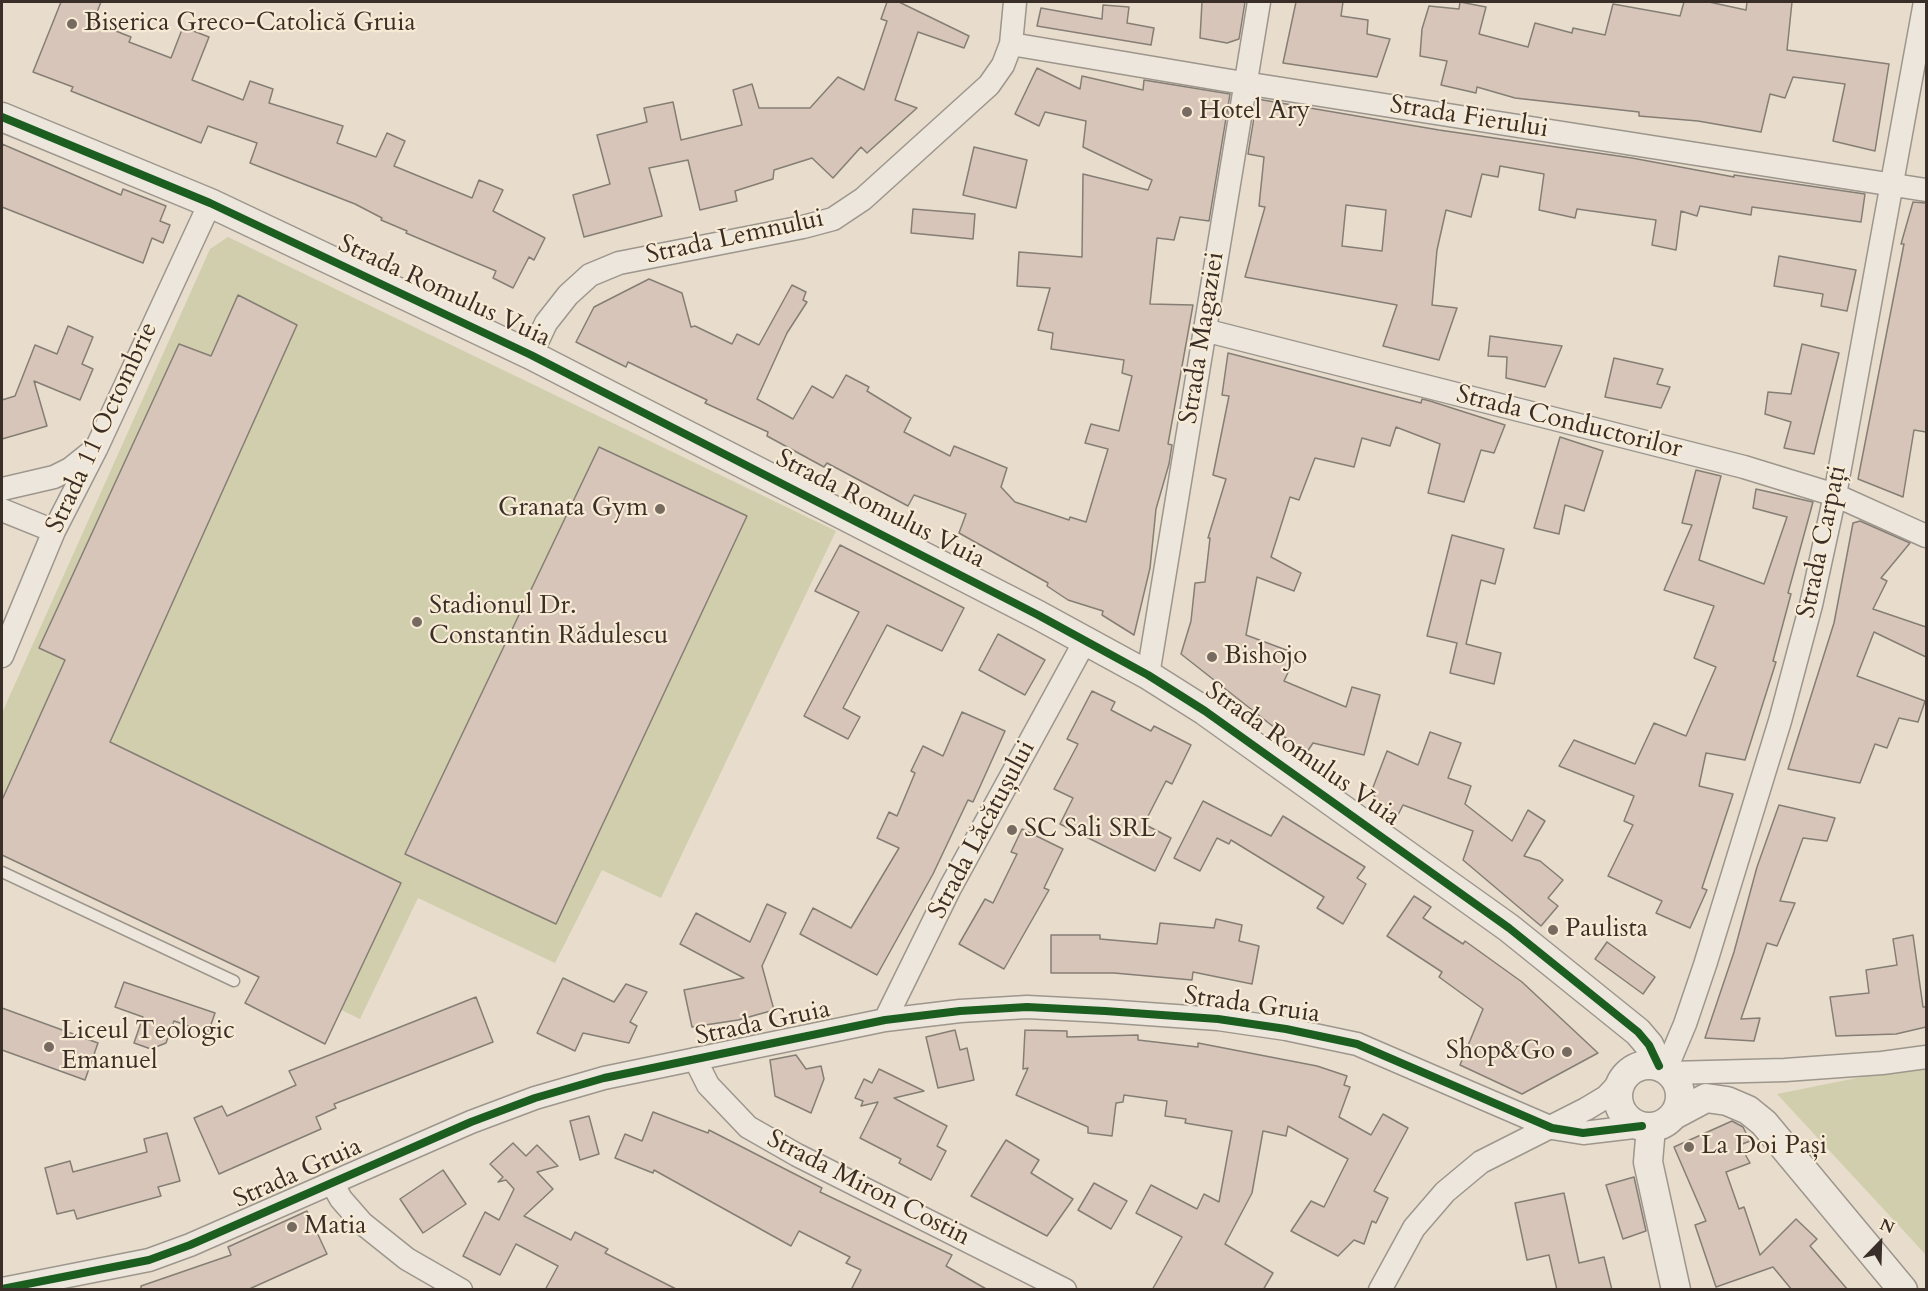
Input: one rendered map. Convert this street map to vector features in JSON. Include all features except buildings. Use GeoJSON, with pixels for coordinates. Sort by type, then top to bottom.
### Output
{"type":"FeatureCollection","features":[{"type":"Feature","properties":{"kind":"street","name":"Strada Lemnului"},"geometry":{"type":"LineString","coordinates":[[531,355],[546,323],[568,295],[590,275],[619,263],[833,219],[863,200],[989,85],[1003,65],[1011,44],[1015,2]]}},
{"type":"Feature","properties":{"kind":"street","name":"Strada Magaziei"},"geometry":{"type":"LineString","coordinates":[[1148,675],[1259,2]]}},
{"type":"Feature","properties":{"kind":"street","name":"Strada Carpați"},"geometry":{"type":"LineString","coordinates":[[1665,1069],[1685,1024],[1705,965],[1780,721],[1811,605],[1835,495],[1925,2]]}},
{"type":"Feature","properties":{"kind":"street","name":"Strada Fierului"},"geometry":{"type":"LineString","coordinates":[[1011,44],[1926,190]]}},
{"type":"Feature","properties":{"kind":"street","name":"Strada Romulus Vuia"},"geometry":{"type":"LineString","coordinates":[[2,117],[210,203],[531,355],[1148,675],[1205,711],[1500,921],[1638,1032],[1665,1069]]}},
{"type":"Feature","properties":{"kind":"street","name":"Strada 11 Octombrie"},"geometry":{"type":"LineString","coordinates":[[2,656],[54,531],[96,448],[210,203]]}},
{"type":"Feature","properties":{"kind":"street","name":"Strada Conductorilor"},"geometry":{"type":"LineString","coordinates":[[1204,330],[1733,464],[1835,495],[1926,536]]}},
{"type":"Feature","properties":{"kind":"street"},"geometry":{"type":"LineString","coordinates":[[2,489],[54,477],[70,469],[96,448]]}},
{"type":"Feature","properties":{"kind":"street"},"geometry":{"type":"LineString","coordinates":[[2,510],[54,531]]}},
{"type":"Feature","properties":{"kind":"street","name":"Strada Lăcătușului"},"geometry":{"type":"LineString","coordinates":[[885,1020],[950,888],[1085,641]]}},
{"type":"Feature","properties":{"kind":"street","name":"Strada Romulus Vuia"},"geometry":{"type":"LineString","coordinates":[[1598,999],[1626,1053],[1624,1077]]}},
{"type":"Feature","properties":{"kind":"street","name":"Strada Gruia"},"geometry":{"type":"LineString","coordinates":[[2,1290],[149,1260],[190,1245],[471,1122],[535,1098],[604,1078],[885,1020],[960,1011],[1027,1007],[1218,1019],[1286,1029],[1357,1044],[1552,1128],[1583,1133],[1656,1123]]}},
{"type":"Feature","properties":{"kind":"street"},"geometry":{"type":"LineString","coordinates":[[1380,1290],[1414,1228],[1445,1192],[1481,1162],[1552,1128],[1606,1097],[1624,1077],[1642,1065],[1665,1069],[1785,1070],[1926,1057]]}},
{"type":"Feature","properties":{"kind":"street","name":"Strada Miron Costin"},"geometry":{"type":"LineString","coordinates":[[695,1059],[708,1085],[748,1127],[797,1155],[1065,1290]]}},
{"type":"Feature","properties":{"kind":"street"},"geometry":{"type":"LineString","coordinates":[[1665,1069],[1680,1092],[1656,1123],[1648,1162],[1676,1290]]}},
{"type":"Feature","properties":{"kind":"street"},"geometry":{"type":"LineString","coordinates":[[1624,1077],[1617,1097],[1622,1113],[1628,1119],[1656,1123],[1706,1098],[1785,1070]]}},
{"type":"Feature","properties":{"kind":"street"},"geometry":{"type":"LineString","coordinates":[[1706,1098],[1728,1101],[1748,1110],[1764,1123],[1903,1290]]}},
{"type":"Feature","properties":{"kind":"street"},"geometry":{"type":"LineString","coordinates":[[332,1183],[341,1199],[362,1223],[407,1259],[461,1290]]}},
{"type":"Feature","properties":{"kind":"lane"},"geometry":{"type":"LineString","coordinates":[[2,872],[234,981]]}},
{"type":"Feature","properties":{"kind":"shaded area","name":"Stadionul Dr. Constantin Rădulescu"},"geometry":{"type":"Polygon","coordinates":[[[228,237],[836,531],[661,898],[602,870],[555,963],[418,898],[360,1019],[2,846],[2,713],[210,249],[228,237]]]}},
{"type":"Feature","properties":{"kind":"shaded area"},"geometry":{"type":"Polygon","coordinates":[[[1926,1064],[1926,1255],[1777,1094],[1926,1064]]]}},
{"type":"Feature","properties":{"kind":"cycle path"},"geometry":{"type":"LineString","coordinates":[[2,117],[210,203],[531,355],[1038,615],[1148,675],[1205,711],[1509,928],[1638,1032],[1649,1045],[1659,1066]]}},
{"type":"Feature","properties":{"kind":"cycle path"},"geometry":{"type":"LineString","coordinates":[[2,1289],[149,1260],[190,1245],[471,1122],[535,1098],[604,1078],[885,1020],[960,1011],[1027,1007],[1105,1011],[1218,1019],[1286,1029],[1357,1044],[1552,1128],[1583,1133],[1642,1126]]}},
{"type":"Feature","properties":{"kind":"place","name":"Biserica Greco-Catolică Gruia"},"geometry":{"type":"Point","coordinates":[72,24]}},
{"type":"Feature","properties":{"kind":"place","name":"Hotel Ary"},"geometry":{"type":"Point","coordinates":[1187,112]}},
{"type":"Feature","properties":{"kind":"place","name":"Granata Gym"},"geometry":{"type":"Point","coordinates":[660,509]}},
{"type":"Feature","properties":{"kind":"place","name":"Stadionul Dr. Constantin Rădulescu"},"geometry":{"type":"Point","coordinates":[417,622]}},
{"type":"Feature","properties":{"kind":"place","name":"Bishojo"},"geometry":{"type":"Point","coordinates":[1212,657]}},
{"type":"Feature","properties":{"kind":"place","name":"SC Sali SRL"},"geometry":{"type":"Point","coordinates":[1012,830]}},
{"type":"Feature","properties":{"kind":"place","name":"Paulista"},"geometry":{"type":"Point","coordinates":[1553,930]}},
{"type":"Feature","properties":{"kind":"place","name":"Liceul Teologic Emanuel"},"geometry":{"type":"Point","coordinates":[49,1047]}},
{"type":"Feature","properties":{"kind":"place","name":"Shop&Go"},"geometry":{"type":"Point","coordinates":[1567,1052]}},
{"type":"Feature","properties":{"kind":"place","name":"La Doi Pași"},"geometry":{"type":"Point","coordinates":[1689,1147]}},
{"type":"Feature","properties":{"kind":"place","name":"Matia"},"geometry":{"type":"Point","coordinates":[292,1227]}}]}
